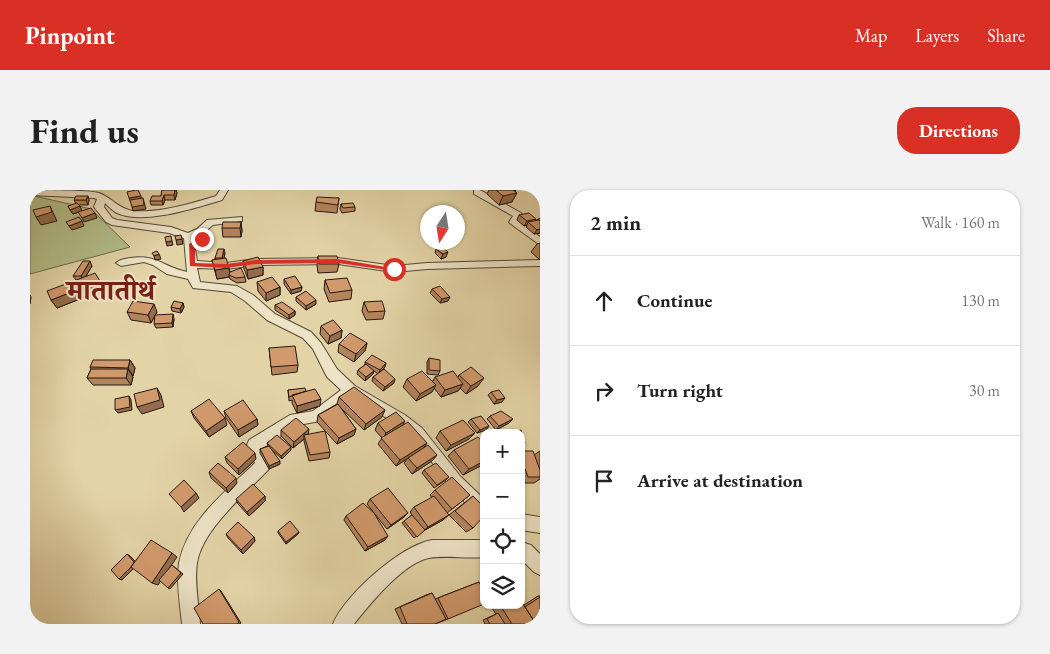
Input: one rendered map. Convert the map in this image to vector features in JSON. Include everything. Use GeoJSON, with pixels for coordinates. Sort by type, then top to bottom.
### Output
{"type":"FeatureCollection","features":[{"type":"Feature","properties":{"kind":"street"},"geometry":{"type":"LineString","coordinates":[[30,192],[96,194],[109,200],[118,210],[124,212],[146,212],[206,202],[219,198],[224,190]]}},
{"type":"Feature","properties":{"kind":"street"},"geometry":{"type":"LineString","coordinates":[[477,192],[518,215],[519,217],[515,218],[514,222],[540,242]]}},
{"type":"Feature","properties":{"kind":"street"},"geometry":{"type":"LineString","coordinates":[[102,198],[99,207],[109,220],[116,223],[171,230],[190,240],[219,229],[241,224]]}},
{"type":"Feature","properties":{"kind":"street"},"geometry":{"type":"LineString","coordinates":[[190,240],[193,271],[197,285],[225,288],[240,292],[271,317],[307,335],[317,346],[332,373],[350,390],[400,419],[417,432],[455,481],[480,507]]}},
{"type":"Feature","properties":{"kind":"street"},"geometry":{"type":"LineString","coordinates":[[121,263],[144,259],[157,263],[171,272],[193,271],[256,262],[338,261],[394,269],[428,266],[540,263]]}},
{"type":"Feature","properties":{"kind":"street"},"geometry":{"type":"LineString","coordinates":[[191,624],[188,562],[197,540],[216,514],[263,465],[254,445],[295,419],[316,417],[350,390]]}},
{"type":"Feature","properties":{"kind":"street"},"geometry":{"type":"LineString","coordinates":[[525,523],[540,525]]}},
{"type":"Feature","properties":{"kind":"street"},"geometry":{"type":"LineString","coordinates":[[342,624],[364,596],[404,562],[426,550],[480,549]]}},
{"type":"Feature","properties":{"kind":"street"},"geometry":{"type":"LineString","coordinates":[[525,551],[540,566]]}},
{"type":"Feature","properties":{"kind":"green space"},"geometry":{"type":"Polygon","coordinates":[[[30,195],[91,209],[130,247],[30,274],[30,195]]]}},
{"type":"Feature","properties":{"kind":"building"},"geometry":{"type":"Polygon","coordinates":[[[138,190],[141,196],[129,198],[127,192],[138,190]]]}},
{"type":"Feature","properties":{"kind":"building"},"geometry":{"type":"Polygon","coordinates":[[[162,190],[175,190],[174,195],[164,195],[162,201],[150,201],[152,196],[161,196],[162,190]]]}},
{"type":"Feature","properties":{"kind":"building"},"geometry":{"type":"Polygon","coordinates":[[[496,190],[513,190],[517,193],[503,196],[496,190]]]}},
{"type":"Feature","properties":{"kind":"building"},"geometry":{"type":"Polygon","coordinates":[[[76,196],[88,196],[86,200],[74,200],[76,196]]]}},
{"type":"Feature","properties":{"kind":"building"},"geometry":{"type":"Polygon","coordinates":[[[317,197],[339,198],[338,205],[316,202],[317,197]]]}},
{"type":"Feature","properties":{"kind":"building"},"geometry":{"type":"Polygon","coordinates":[[[143,198],[144,205],[132,207],[130,200],[143,198]]]}},
{"type":"Feature","properties":{"kind":"building"},"geometry":{"type":"Polygon","coordinates":[[[77,203],[80,206],[70,210],[68,206],[77,203]]]}},
{"type":"Feature","properties":{"kind":"building"},"geometry":{"type":"Polygon","coordinates":[[[353,203],[355,207],[343,208],[341,204],[353,203]]]}},
{"type":"Feature","properties":{"kind":"building"},"geometry":{"type":"Polygon","coordinates":[[[50,206],[52,212],[36,217],[33,210],[50,206]]]}},
{"type":"Feature","properties":{"kind":"building"},"geometry":{"type":"Polygon","coordinates":[[[91,208],[95,213],[82,218],[78,212],[91,208]]]}},
{"type":"Feature","properties":{"kind":"building"},"geometry":{"type":"Polygon","coordinates":[[[529,213],[536,219],[527,221],[519,215],[529,213]]]}},
{"type":"Feature","properties":{"kind":"building"},"geometry":{"type":"Polygon","coordinates":[[[79,217],[82,221],[69,226],[66,222],[79,217]]]}},
{"type":"Feature","properties":{"kind":"building"},"geometry":{"type":"Polygon","coordinates":[[[539,220],[540,229],[537,230],[528,222],[539,220]]]}},
{"type":"Feature","properties":{"kind":"building"},"geometry":{"type":"Polygon","coordinates":[[[223,222],[241,222],[240,228],[222,228],[223,222]]]}},
{"type":"Feature","properties":{"kind":"building"},"geometry":{"type":"Polygon","coordinates":[[[181,235],[182,239],[176,240],[175,236],[181,235]]]}},
{"type":"Feature","properties":{"kind":"building"},"geometry":{"type":"Polygon","coordinates":[[[171,236],[172,241],[166,242],[165,237],[171,236]]]}},
{"type":"Feature","properties":{"kind":"building"},"geometry":{"type":"Polygon","coordinates":[[[218,249],[224,249],[222,258],[215,258],[218,249]]]}},
{"type":"Feature","properties":{"kind":"building"},"geometry":{"type":"Polygon","coordinates":[[[437,250],[446,250],[448,252],[443,254],[437,250]]]}},
{"type":"Feature","properties":{"kind":"building"},"geometry":{"type":"Polygon","coordinates":[[[157,251],[159,254],[154,256],[152,253],[157,251]]]}},
{"type":"Feature","properties":{"kind":"building"},"geometry":{"type":"Polygon","coordinates":[[[318,256],[337,256],[339,264],[319,264],[318,256]]]}},
{"type":"Feature","properties":{"kind":"building"},"geometry":{"type":"Polygon","coordinates":[[[258,257],[263,267],[247,270],[243,261],[258,257]]]}},
{"type":"Feature","properties":{"kind":"building"},"geometry":{"type":"Polygon","coordinates":[[[226,258],[229,268],[215,270],[212,260],[226,258]]]}},
{"type":"Feature","properties":{"kind":"building"},"geometry":{"type":"Polygon","coordinates":[[[83,261],[90,261],[81,276],[73,276],[83,261]]]}},
{"type":"Feature","properties":{"kind":"building"},"geometry":{"type":"Polygon","coordinates":[[[241,268],[245,277],[236,278],[229,275],[230,272],[241,268]]]}},
{"type":"Feature","properties":{"kind":"building"},"geometry":{"type":"Polygon","coordinates":[[[95,273],[100,281],[51,300],[47,291],[95,273]]]}},
{"type":"Feature","properties":{"kind":"building"},"geometry":{"type":"Polygon","coordinates":[[[295,276],[302,287],[291,290],[284,279],[295,276]]]}},
{"type":"Feature","properties":{"kind":"building"},"geometry":{"type":"Polygon","coordinates":[[[272,277],[280,287],[266,293],[257,282],[272,277]]]}},
{"type":"Feature","properties":{"kind":"building"},"geometry":{"type":"Polygon","coordinates":[[[347,278],[352,290],[330,293],[325,280],[347,278]]]}},
{"type":"Feature","properties":{"kind":"building"},"geometry":{"type":"Polygon","coordinates":[[[440,286],[450,297],[442,299],[432,289],[440,286]]]}},
{"type":"Feature","properties":{"kind":"building"},"geometry":{"type":"Polygon","coordinates":[[[306,291],[316,300],[306,306],[296,297],[306,291]]]}},
{"type":"Feature","properties":{"kind":"building"},"geometry":{"type":"Polygon","coordinates":[[[133,301],[154,304],[148,315],[127,312],[133,301]]]}},
{"type":"Feature","properties":{"kind":"building"},"geometry":{"type":"Polygon","coordinates":[[[174,301],[183,303],[180,309],[171,307],[174,301]]]}},
{"type":"Feature","properties":{"kind":"building"},"geometry":{"type":"Polygon","coordinates":[[[382,301],[385,311],[368,312],[364,302],[382,301]]]}},
{"type":"Feature","properties":{"kind":"building"},"geometry":{"type":"Polygon","coordinates":[[[282,302],[295,311],[289,315],[275,305],[282,302]]]}},
{"type":"Feature","properties":{"kind":"building"},"geometry":{"type":"Polygon","coordinates":[[[173,314],[172,323],[154,324],[155,315],[173,314]]]}},
{"type":"Feature","properties":{"kind":"building"},"geometry":{"type":"Polygon","coordinates":[[[333,320],[342,330],[330,336],[321,326],[333,320]]]}},
{"type":"Feature","properties":{"kind":"building"},"geometry":{"type":"Polygon","coordinates":[[[350,333],[367,343],[356,354],[339,344],[350,333]]]}},
{"type":"Feature","properties":{"kind":"building"},"geometry":{"type":"Polygon","coordinates":[[[295,346],[298,365],[271,367],[269,348],[295,346]]]}},
{"type":"Feature","properties":{"kind":"building"},"geometry":{"type":"Polygon","coordinates":[[[372,355],[386,363],[380,370],[365,362],[372,355]]]}},
{"type":"Feature","properties":{"kind":"building"},"geometry":{"type":"Polygon","coordinates":[[[429,358],[440,360],[440,371],[429,370],[429,358]]]}},
{"type":"Feature","properties":{"kind":"building"},"geometry":{"type":"Polygon","coordinates":[[[93,360],[130,360],[128,368],[90,367],[93,360]]]}},
{"type":"Feature","properties":{"kind":"building"},"geometry":{"type":"Polygon","coordinates":[[[366,364],[374,371],[366,377],[358,370],[366,364]]]}},
{"type":"Feature","properties":{"kind":"building"},"geometry":{"type":"Polygon","coordinates":[[[471,367],[484,378],[471,386],[459,375],[471,367]]]}},
{"type":"Feature","properties":{"kind":"building"},"geometry":{"type":"Polygon","coordinates":[[[91,369],[128,369],[126,378],[87,378],[91,369]]]}},
{"type":"Feature","properties":{"kind":"building"},"geometry":{"type":"Polygon","coordinates":[[[384,369],[395,379],[385,387],[373,377],[384,369]]]}},
{"type":"Feature","properties":{"kind":"building"},"geometry":{"type":"Polygon","coordinates":[[[422,371],[436,385],[420,394],[407,379],[422,371]]]}},
{"type":"Feature","properties":{"kind":"building"},"geometry":{"type":"Polygon","coordinates":[[[453,371],[463,384],[445,390],[435,377],[453,371]]]}},
{"type":"Feature","properties":{"kind":"building"},"geometry":{"type":"Polygon","coordinates":[[[354,387],[385,410],[366,424],[339,397],[354,387]]]}},
{"type":"Feature","properties":{"kind":"building"},"geometry":{"type":"Polygon","coordinates":[[[157,388],[160,400],[137,407],[134,394],[157,388]]]}},
{"type":"Feature","properties":{"kind":"building"},"geometry":{"type":"Polygon","coordinates":[[[305,388],[306,391],[289,397],[288,390],[305,388]]]}},
{"type":"Feature","properties":{"kind":"building"},"geometry":{"type":"Polygon","coordinates":[[[315,389],[321,399],[297,406],[292,395],[315,389]]]}},
{"type":"Feature","properties":{"kind":"building"},"geometry":{"type":"Polygon","coordinates":[[[499,390],[505,398],[497,400],[491,392],[499,390]]]}},
{"type":"Feature","properties":{"kind":"building"},"geometry":{"type":"Polygon","coordinates":[[[129,396],[130,407],[115,410],[115,399],[129,396]]]}},
{"type":"Feature","properties":{"kind":"building"},"geometry":{"type":"Polygon","coordinates":[[[209,399],[225,418],[206,431],[191,411],[209,399]]]}},
{"type":"Feature","properties":{"kind":"building"},"geometry":{"type":"Polygon","coordinates":[[[243,400],[257,419],[238,430],[224,411],[243,400]]]}},
{"type":"Feature","properties":{"kind":"building"},"geometry":{"type":"Polygon","coordinates":[[[338,404],[356,429],[339,438],[318,415],[338,404]]]}},
{"type":"Feature","properties":{"kind":"building"},"geometry":{"type":"Polygon","coordinates":[[[501,411],[513,419],[499,426],[490,416],[501,411]]]}},
{"type":"Feature","properties":{"kind":"building"},"geometry":{"type":"Polygon","coordinates":[[[396,412],[405,421],[386,433],[378,423],[396,412]]]}},
{"type":"Feature","properties":{"kind":"building"},"geometry":{"type":"Polygon","coordinates":[[[481,416],[489,426],[480,430],[471,419],[481,416]]]}},
{"type":"Feature","properties":{"kind":"building"},"geometry":{"type":"Polygon","coordinates":[[[296,418],[309,429],[294,442],[281,430],[296,418]]]}},
{"type":"Feature","properties":{"kind":"building"},"geometry":{"type":"Polygon","coordinates":[[[463,420],[475,433],[451,445],[440,431],[463,420]]]}},
{"type":"Feature","properties":{"kind":"building"},"geometry":{"type":"Polygon","coordinates":[[[408,422],[427,443],[400,460],[381,438],[408,422]]]}},
{"type":"Feature","properties":{"kind":"building"},"geometry":{"type":"Polygon","coordinates":[[[325,431],[330,452],[310,455],[304,435],[325,431]]]}},
{"type":"Feature","properties":{"kind":"building"},"geometry":{"type":"Polygon","coordinates":[[[277,435],[291,447],[281,456],[267,443],[277,435]]]}},
{"type":"Feature","properties":{"kind":"building"},"geometry":{"type":"Polygon","coordinates":[[[478,437],[480,439],[480,463],[469,469],[454,450],[478,437]]]}},
{"type":"Feature","properties":{"kind":"building"},"geometry":{"type":"Polygon","coordinates":[[[243,442],[255,453],[238,469],[225,457],[243,442]]]}},
{"type":"Feature","properties":{"kind":"building"},"geometry":{"type":"Polygon","coordinates":[[[428,445],[437,455],[417,468],[408,458],[428,445]]]}},
{"type":"Feature","properties":{"kind":"building"},"geometry":{"type":"Polygon","coordinates":[[[269,446],[280,461],[269,466],[260,449],[269,446]]]}},
{"type":"Feature","properties":{"kind":"building"},"geometry":{"type":"Polygon","coordinates":[[[525,451],[533,451],[540,470],[540,477],[528,477],[525,469],[525,451]]]}},
{"type":"Feature","properties":{"kind":"building"},"geometry":{"type":"Polygon","coordinates":[[[218,463],[236,478],[226,488],[209,472],[218,463]]]}},
{"type":"Feature","properties":{"kind":"building"},"geometry":{"type":"Polygon","coordinates":[[[436,463],[449,477],[437,485],[424,470],[436,463]]]}},
{"type":"Feature","properties":{"kind":"building"},"geometry":{"type":"Polygon","coordinates":[[[452,477],[470,495],[452,509],[435,490],[452,477]]]}},
{"type":"Feature","properties":{"kind":"building"},"geometry":{"type":"Polygon","coordinates":[[[184,480],[196,493],[181,507],[169,494],[184,480]]]}},
{"type":"Feature","properties":{"kind":"building"},"geometry":{"type":"Polygon","coordinates":[[[253,484],[265,496],[247,512],[236,499],[253,484]]]}},
{"type":"Feature","properties":{"kind":"building"},"geometry":{"type":"Polygon","coordinates":[[[388,488],[408,513],[391,525],[370,499],[388,488]]]}},
{"type":"Feature","properties":{"kind":"building"},"geometry":{"type":"Polygon","coordinates":[[[434,496],[449,515],[428,527],[414,507],[434,496]]]}},
{"type":"Feature","properties":{"kind":"building"},"geometry":{"type":"Polygon","coordinates":[[[473,496],[480,503],[480,520],[473,528],[455,511],[473,496]]]}},
{"type":"Feature","properties":{"kind":"building"},"geometry":{"type":"Polygon","coordinates":[[[363,503],[374,513],[388,536],[368,547],[346,516],[363,503]]]}},
{"type":"Feature","properties":{"kind":"building"},"geometry":{"type":"Polygon","coordinates":[[[412,515],[425,530],[417,537],[404,521],[412,515]]]}},
{"type":"Feature","properties":{"kind":"building"},"geometry":{"type":"Polygon","coordinates":[[[290,521],[299,532],[286,542],[278,531],[290,521]]]}},
{"type":"Feature","properties":{"kind":"building"},"geometry":{"type":"Polygon","coordinates":[[[238,522],[254,537],[241,550],[226,534],[238,522]]]}},
{"type":"Feature","properties":{"kind":"building"},"geometry":{"type":"Polygon","coordinates":[[[151,540],[172,553],[152,583],[131,567],[151,540]]]}},
{"type":"Feature","properties":{"kind":"building"},"geometry":{"type":"Polygon","coordinates":[[[127,554],[134,562],[119,579],[111,570],[127,554]]]}},
{"type":"Feature","properties":{"kind":"building"},"geometry":{"type":"Polygon","coordinates":[[[172,565],[181,573],[168,588],[159,580],[172,565]]]}},
{"type":"Feature","properties":{"kind":"building"},"geometry":{"type":"Polygon","coordinates":[[[479,582],[480,584],[480,606],[448,619],[438,598],[479,582]]]}},
{"type":"Feature","properties":{"kind":"building"},"geometry":{"type":"Polygon","coordinates":[[[219,589],[239,622],[237,624],[203,624],[194,608],[219,589]]]}},
{"type":"Feature","properties":{"kind":"building"},"geometry":{"type":"Polygon","coordinates":[[[432,593],[446,619],[435,624],[407,624],[400,607],[432,593]]]}},
{"type":"Feature","properties":{"kind":"building"},"geometry":{"type":"Polygon","coordinates":[[[540,597],[540,624],[536,624],[525,607],[540,597]]]}},
{"type":"Feature","properties":{"kind":"building"},"geometry":{"type":"Polygon","coordinates":[[[525,607],[536,624],[512,624],[503,609],[525,609],[525,607]]]}},
{"type":"Feature","properties":{"kind":"building"},"geometry":{"type":"Polygon","coordinates":[[[498,613],[505,624],[490,624],[487,619],[498,613]]]}},
{"type":"Feature","properties":{"kind":"district","name":"मातातीर्थ"},"geometry":{"type":"Point","coordinates":[111,290]}},
{"type":"Feature","properties":{"kind":"route"},"geometry":{"type":"LineString","coordinates":[[202,239],[192,244],[192,264],[226,266],[256,262],[338,261],[394,269]]}}]}
